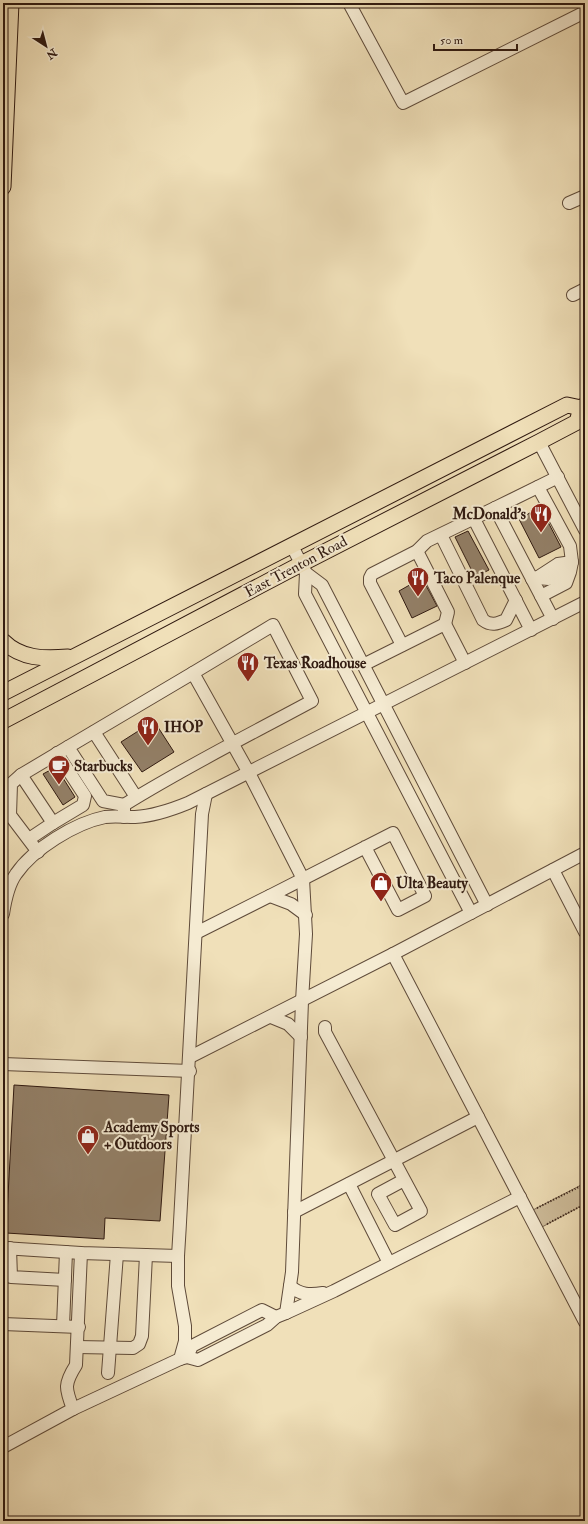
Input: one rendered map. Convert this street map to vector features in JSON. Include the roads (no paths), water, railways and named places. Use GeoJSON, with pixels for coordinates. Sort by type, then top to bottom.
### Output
{"type":"FeatureCollection","features":[{"type":"Feature","properties":{"kind":"main road"},"geometry":{"type":"LineString","coordinates":[[3,186],[11,3]]}},
{"type":"Feature","properties":{"kind":"main road","name":"East Trenton Road"},"geometry":{"type":"LineString","coordinates":[[3,693],[567,405],[583,407],[577,422],[304,568],[3,721]]}},
{"type":"Feature","properties":{"kind":"main road"},"geometry":{"type":"LineString","coordinates":[[3,641],[15,651],[24,655],[50,658],[75,657]]}},
{"type":"Feature","properties":{"kind":"street"},"geometry":{"type":"LineString","coordinates":[[349,3],[403,103],[585,12]]}},
{"type":"Feature","properties":{"kind":"street"},"geometry":{"type":"LineString","coordinates":[[569,203],[585,196]]}},
{"type":"Feature","properties":{"kind":"street"},"geometry":{"type":"LineString","coordinates":[[573,296],[585,289]]}},
{"type":"Feature","properties":{"kind":"street"},"geometry":{"type":"LineString","coordinates":[[539,442],[585,530]]}},
{"type":"Feature","properties":{"kind":"street"},"geometry":{"type":"LineString","coordinates":[[402,646],[370,583],[372,574],[416,551],[428,541],[558,477]]}},
{"type":"Feature","properties":{"kind":"street"},"geometry":{"type":"LineString","coordinates":[[538,487],[570,546],[572,562],[566,583],[541,596]]}},
{"type":"Feature","properties":{"kind":"street"},"geometry":{"type":"LineString","coordinates":[[495,508],[535,578],[541,596],[553,619]]}},
{"type":"Feature","properties":{"kind":"street"},"geometry":{"type":"LineString","coordinates":[[474,519],[516,600],[525,632]]}},
{"type":"Feature","properties":{"kind":"street"},"geometry":{"type":"LineString","coordinates":[[441,535],[483,620],[488,624],[496,625],[506,620],[516,600]]}},
{"type":"Feature","properties":{"kind":"street"},"geometry":{"type":"LineString","coordinates":[[292,546],[304,568],[322,584],[487,905]]}},
{"type":"Feature","properties":{"kind":"street"},"geometry":{"type":"LineString","coordinates":[[416,551],[448,612],[445,624],[465,663]]}},
{"type":"Feature","properties":{"kind":"street"},"geometry":{"type":"LineString","coordinates":[[535,578],[558,564],[572,562]]}},
{"type":"Feature","properties":{"kind":"street"},"geometry":{"type":"LineString","coordinates":[[304,568],[305,594],[471,913]]}},
{"type":"Feature","properties":{"kind":"street"},"geometry":{"type":"LineString","coordinates":[[68,747],[103,801],[138,817],[169,811],[249,773],[585,602]]}},
{"type":"Feature","properties":{"kind":"street"},"geometry":{"type":"LineString","coordinates":[[506,620],[516,628],[525,632]]}},
{"type":"Feature","properties":{"kind":"street"},"geometry":{"type":"LineString","coordinates":[[363,665],[445,624]]}},
{"type":"Feature","properties":{"kind":"street"},"geometry":{"type":"LineString","coordinates":[[3,914],[8,892],[16,874],[38,852],[62,834],[124,811],[136,797],[312,701],[274,625],[21,774],[11,784],[10,815],[38,852]]}},
{"type":"Feature","properties":{"kind":"street"},"geometry":{"type":"LineString","coordinates":[[193,673],[249,773],[303,879],[306,915],[292,1272],[290,1286],[281,1315]]}},
{"type":"Feature","properties":{"kind":"street"},"geometry":{"type":"LineString","coordinates":[[94,732],[136,797]]}},
{"type":"Feature","properties":{"kind":"street"},"geometry":{"type":"LineString","coordinates":[[29,839],[83,805],[85,796],[57,753]]}},
{"type":"Feature","properties":{"kind":"street"},"geometry":{"type":"LineString","coordinates":[[21,774],[53,824]]}},
{"type":"Feature","properties":{"kind":"street"},"geometry":{"type":"LineString","coordinates":[[184,1358],[186,1326],[178,1286],[178,1256],[190,1071],[191,1014],[202,814],[206,794]]}},
{"type":"Feature","properties":{"kind":"street"},"geometry":{"type":"LineString","coordinates":[[196,934],[365,847],[393,833],[425,896],[398,910],[365,847]]}},
{"type":"Feature","properties":{"kind":"street"},"geometry":{"type":"LineString","coordinates":[[190,1057],[302,1001],[585,853]]}},
{"type":"Feature","properties":{"kind":"street"},"geometry":{"type":"LineString","coordinates":[[553,870],[585,932]]}},
{"type":"Feature","properties":{"kind":"street"},"geometry":{"type":"LineString","coordinates":[[270,896],[291,904],[306,915]]}},
{"type":"Feature","properties":{"kind":"street"},"geometry":{"type":"LineString","coordinates":[[393,954],[585,1322]]}},
{"type":"Feature","properties":{"kind":"street"},"geometry":{"type":"LineString","coordinates":[[271,1017],[288,1024],[301,1037]]}},
{"type":"Feature","properties":{"kind":"street"},"geometry":{"type":"LineString","coordinates":[[325,1027],[325,1032],[404,1180]]}},
{"type":"Feature","properties":{"kind":"street"},"geometry":{"type":"LineString","coordinates":[[3,1064],[190,1071]]}},
{"type":"Feature","properties":{"kind":"street"},"geometry":{"type":"LineString","coordinates":[[294,1212],[478,1117]]}},
{"type":"Feature","properties":{"kind":"street"},"geometry":{"type":"LineString","coordinates":[[349,1184],[389,1264]]}},
{"type":"Feature","properties":{"kind":"street"},"geometry":{"type":"LineString","coordinates":[[3,1447],[73,1408],[184,1358],[198,1360],[267,1326],[281,1315],[389,1264],[520,1197]]}},
{"type":"Feature","properties":{"kind":"street"},"geometry":{"type":"LineString","coordinates":[[65,1280],[11,1277],[6,1248],[81,1253],[178,1256]]}},
{"type":"Feature","properties":{"kind":"street"},"geometry":{"type":"LineString","coordinates":[[63,1326],[66,1252]]}},
{"type":"Feature","properties":{"kind":"street"},"geometry":{"type":"LineString","coordinates":[[73,1408],[66,1390],[70,1375],[76,1365],[81,1253]]}},
{"type":"Feature","properties":{"kind":"street"},"geometry":{"type":"LineString","coordinates":[[108,1373],[117,1254]]}},
{"type":"Feature","properties":{"kind":"street"},"geometry":{"type":"LineString","coordinates":[[77,1347],[133,1348],[139,1344],[142,1336],[146,1255]]}},
{"type":"Feature","properties":{"kind":"street"},"geometry":{"type":"LineString","coordinates":[[290,1286],[303,1294],[316,1294],[334,1291]]}},
{"type":"Feature","properties":{"kind":"street"},"geometry":{"type":"LineString","coordinates":[[3,1324],[78,1327]]}},
{"type":"Feature","properties":{"kind":"place","name":"McDonald's"},"geometry":{"type":"Point","coordinates":[541,534]}},
{"type":"Feature","properties":{"kind":"place","name":"Taco Palenque"},"geometry":{"type":"Point","coordinates":[418,598]}},
{"type":"Feature","properties":{"kind":"place","name":"Texas Roadhouse"},"geometry":{"type":"Point","coordinates":[248,682]}},
{"type":"Feature","properties":{"kind":"place","name":"IHOP"},"geometry":{"type":"Point","coordinates":[148,746]}},
{"type":"Feature","properties":{"kind":"place","name":"Starbucks"},"geometry":{"type":"Point","coordinates":[59,786]}},
{"type":"Feature","properties":{"kind":"place","name":"Ulta Beauty"},"geometry":{"type":"Point","coordinates":[381,902]}},
{"type":"Feature","properties":{"kind":"place","name":"Academy Sports + Outdoors"},"geometry":{"type":"Point","coordinates":[88,1156]}}]}
